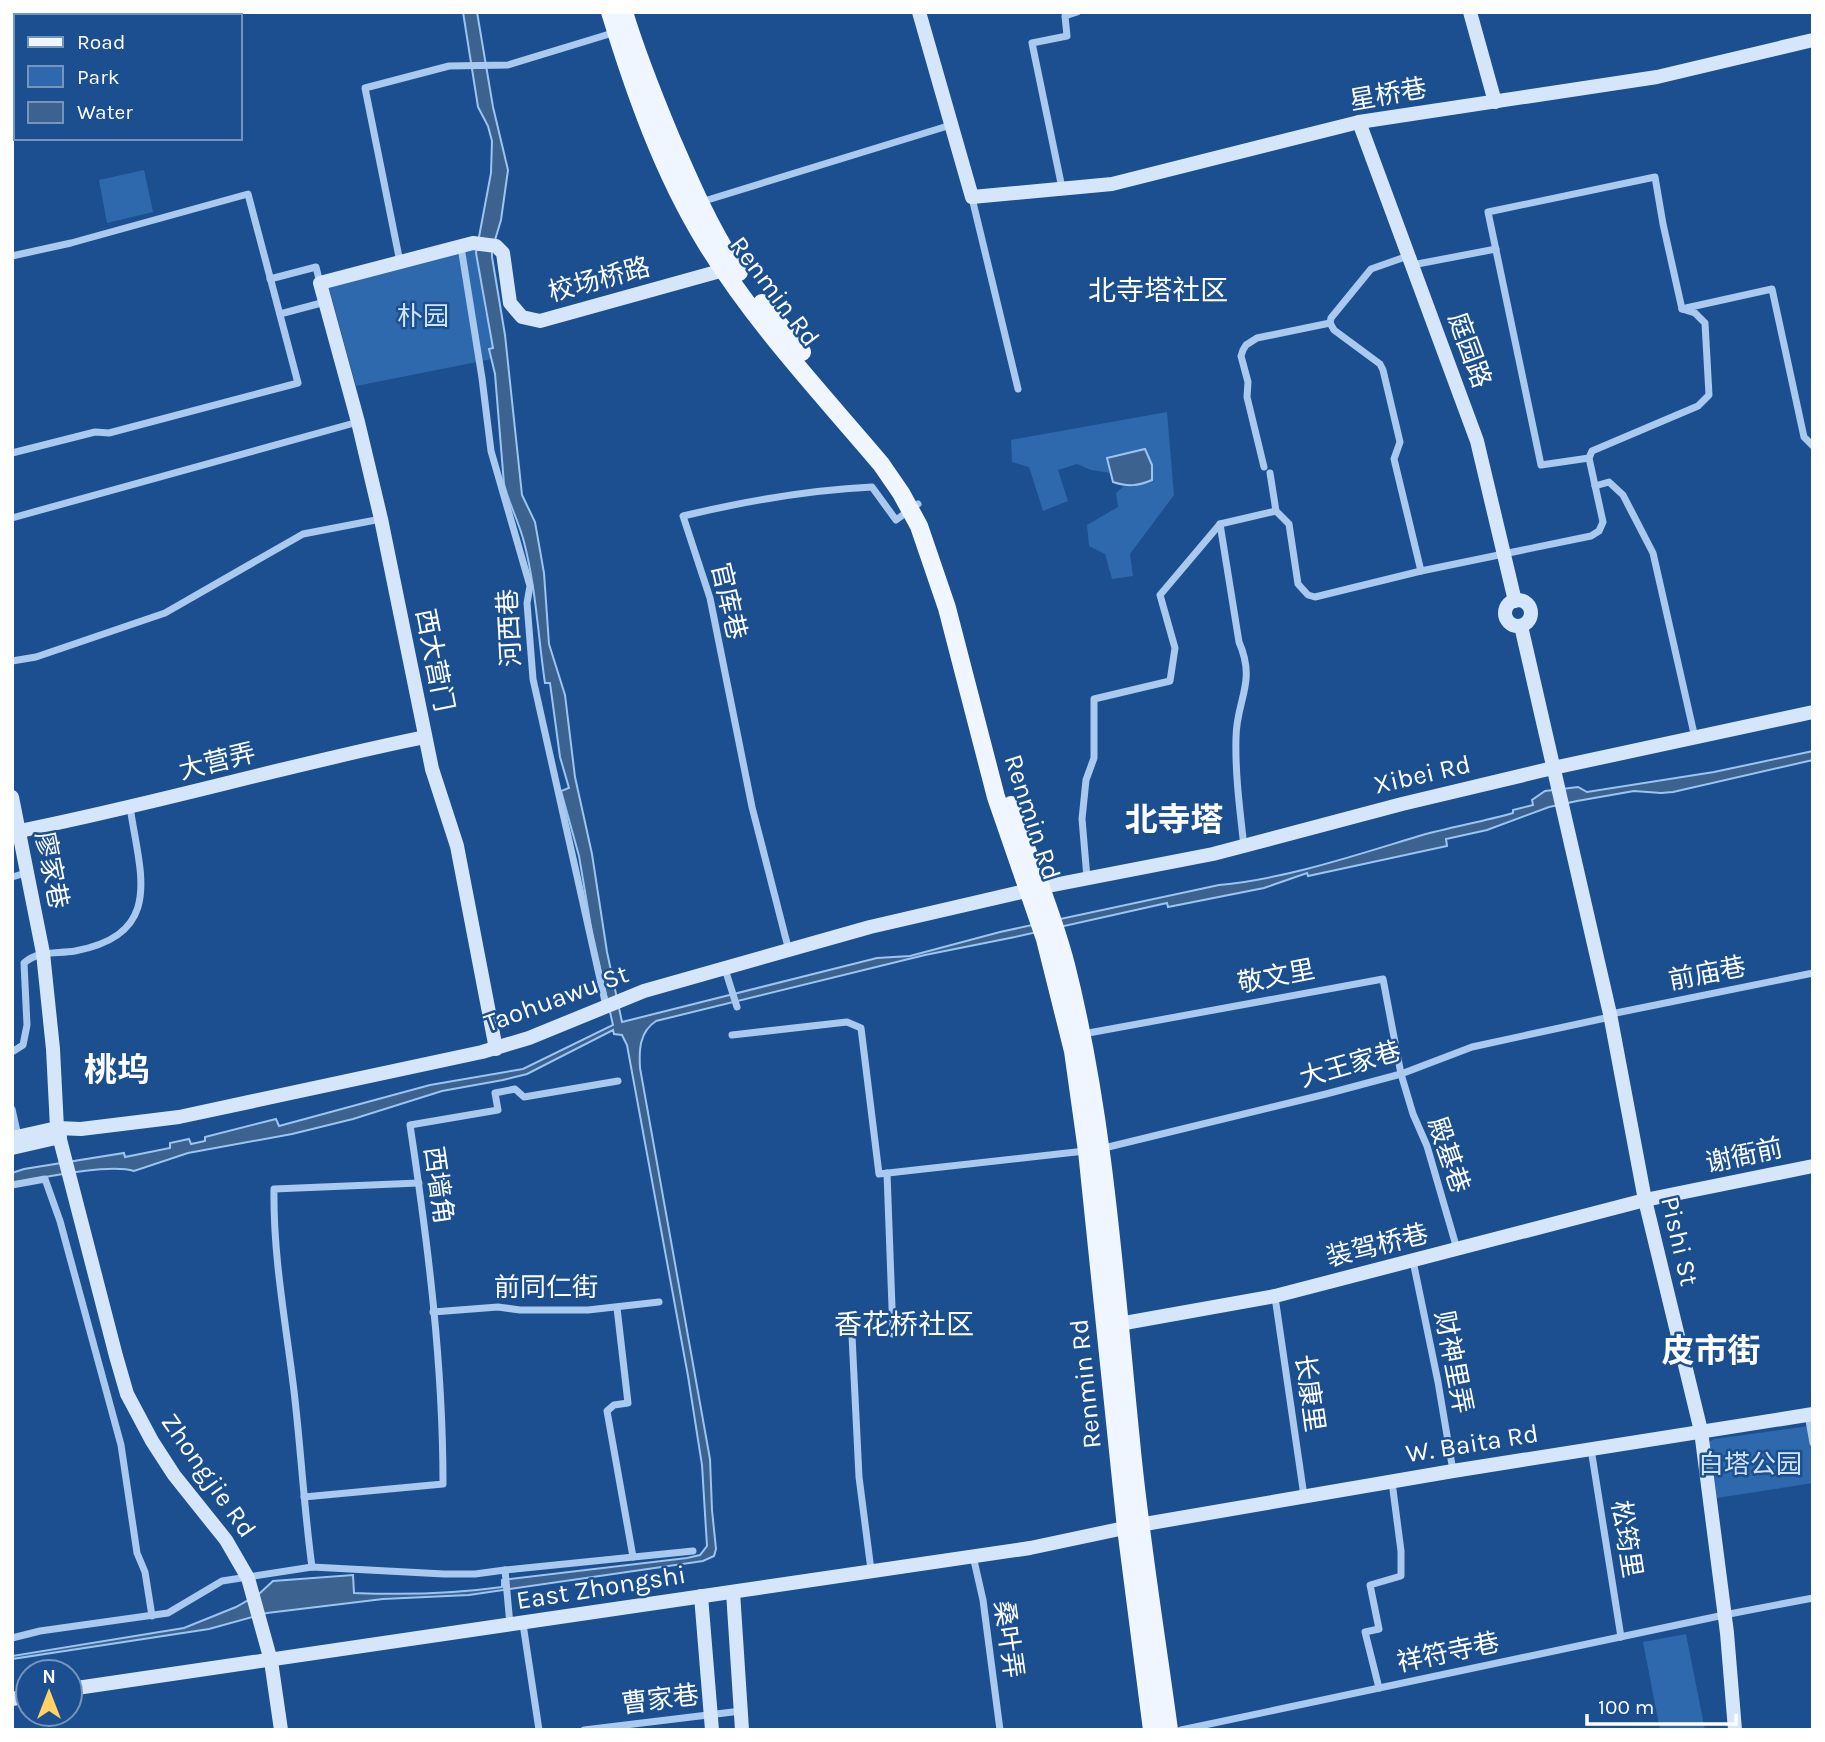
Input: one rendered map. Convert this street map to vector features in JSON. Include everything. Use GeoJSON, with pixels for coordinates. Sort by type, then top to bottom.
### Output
{"type":"FeatureCollection","features":[{"type":"Feature","properties":{"kind":"main road","name":"Renmin Rd"},"geometry":{"type":"LineString","coordinates":[[610,12],[628,69],[666,163],[705,241],[730,268]]}},
{"type":"Feature","properties":{"kind":"main road","name":"Renmin Rd"},"geometry":{"type":"LineString","coordinates":[[624,12],[657,105],[730,268],[772,334],[914,507],[947,608],[996,797],[1036,889],[1082,1034],[1152,1730]]}},
{"type":"Feature","properties":{"kind":"main road","name":"Renmin Rd"},"geometry":{"type":"LineString","coordinates":[[1052,938],[1093,1150],[1119,1324],[1133,1527],[1169,1730]]}},
{"type":"Feature","properties":{"kind":"street"},"geometry":{"type":"LineString","coordinates":[[919,12],[972,197],[1018,389]]}},
{"type":"Feature","properties":{"kind":"street"},"geometry":{"type":"LineString","coordinates":[[1062,188],[1032,43],[1067,36],[1065,16],[1077,12]]}},
{"type":"Feature","properties":{"kind":"street"},"geometry":{"type":"LineString","coordinates":[[1471,12],[1495,102]]}},
{"type":"Feature","properties":{"kind":"street"},"geometry":{"type":"LineString","coordinates":[[400,262],[365,88],[449,66],[509,65],[616,32]]}},
{"type":"Feature","properties":{"kind":"street","name":"星桥巷"},"geometry":{"type":"LineString","coordinates":[[972,197],[1112,184],[1359,122],[1657,77],[1813,40]]}},
{"type":"Feature","properties":{"kind":"street","name":"庭园路"},"geometry":{"type":"LineString","coordinates":[[1359,122],[1478,442],[1515,601],[1525,602],[1531,610],[1530,620],[1521,626],[1553,768]]}},
{"type":"Feature","properties":{"kind":"street"},"geometry":{"type":"LineString","coordinates":[[700,202],[951,125]]}},
{"type":"Feature","properties":{"kind":"street"},"geometry":{"type":"LineString","coordinates":[[1589,458],[1541,465],[1488,212],[1655,177],[1662,224],[1682,309]]}},
{"type":"Feature","properties":{"kind":"street"},"geometry":{"type":"LineString","coordinates":[[12,256],[71,243],[248,194],[298,383],[109,433],[95,432],[12,453]]}},
{"type":"Feature","properties":{"kind":"street","name":"校场桥路"},"geometry":{"type":"LineString","coordinates":[[320,283],[467,244],[496,246],[503,253],[510,303],[522,317],[540,321],[730,268]]}},
{"type":"Feature","properties":{"kind":"street","name":"河西巷"},"geometry":{"type":"LineString","coordinates":[[467,244],[491,451],[530,586],[527,603],[533,679],[611,1004]]}},
{"type":"Feature","properties":{"kind":"street"},"geometry":{"type":"LineString","coordinates":[[1421,571],[1394,458],[1400,442],[1383,370],[1380,364],[1334,330],[1330,323],[1331,317],[1371,269],[1410,260],[1496,249]]}},
{"type":"Feature","properties":{"kind":"street"},"geometry":{"type":"LineString","coordinates":[[270,279],[316,267],[320,283]]}},
{"type":"Feature","properties":{"kind":"street","name":"西大营门"},"geometry":{"type":"LineString","coordinates":[[320,283],[381,519],[432,769],[457,846],[496,1049]]}},
{"type":"Feature","properties":{"kind":"street"},"geometry":{"type":"LineString","coordinates":[[1682,309],[1772,289],[1804,437],[1813,446]]}},
{"type":"Feature","properties":{"kind":"street"},"geometry":{"type":"LineString","coordinates":[[280,314],[325,302]]}},
{"type":"Feature","properties":{"kind":"street"},"geometry":{"type":"LineString","coordinates":[[1330,323],[1257,338],[1246,345],[1241,356],[1248,382],[1247,397],[1276,511],[1289,524],[1298,584],[1308,595],[1315,597],[1595,534],[1603,522],[1589,458],[1591,451],[1698,406],[1707,400],[1711,390],[1705,323],[1695,313],[1682,309]]}},
{"type":"Feature","properties":{"kind":"street"},"geometry":{"type":"LineString","coordinates":[[12,518],[358,422]]}},
{"type":"Feature","properties":{"kind":"street"},"geometry":{"type":"LineString","coordinates":[[1595,485],[1609,482],[1623,495],[1653,553],[1695,738]]}},
{"type":"Feature","properties":{"kind":"street","name":"官库巷"},"geometry":{"type":"LineString","coordinates":[[789,951],[752,807],[710,598],[683,516],[755,499],[825,489],[873,487],[896,520],[914,507]]}},
{"type":"Feature","properties":{"kind":"street"},"geometry":{"type":"LineString","coordinates":[[1087,878],[1082,818],[1086,780],[1094,758],[1094,699],[1170,681],[1175,648],[1160,595],[1220,524],[1276,511]]}},
{"type":"Feature","properties":{"kind":"street"},"geometry":{"type":"LineString","coordinates":[[12,661],[36,657],[165,613],[303,534],[381,519]]}},
{"type":"Feature","properties":{"kind":"street"},"geometry":{"type":"LineString","coordinates":[[1220,524],[1239,642],[1245,655],[1248,680],[1236,735],[1244,847]]}},
{"type":"Feature","properties":{"kind":"street","name":"Xibei Rd"},"geometry":{"type":"LineString","coordinates":[[1036,889],[1244,847],[1366,813],[1553,768],[1813,712]]}},
{"type":"Feature","properties":{"kind":"street","name":"大营弄"},"geometry":{"type":"LineString","coordinates":[[16,831],[130,807],[425,737]]}},
{"type":"Feature","properties":{"kind":"street","name":"Pishi St"},"geometry":{"type":"LineString","coordinates":[[1553,768],[1610,1016],[1645,1200],[1701,1431],[1735,1730]]}},
{"type":"Feature","properties":{"kind":"street","name":"廖家巷"},"geometry":{"type":"LineString","coordinates":[[12,797],[19,875],[44,953],[60,1138]]}},
{"type":"Feature","properties":{"kind":"street"},"geometry":{"type":"LineString","coordinates":[[12,1052],[23,1045],[27,1025],[24,963],[44,953],[71,952],[96,947],[122,933],[131,924],[142,888],[130,807]]}},
{"type":"Feature","properties":{"kind":"street","name":"Taohuawu St"},"geometry":{"type":"LineString","coordinates":[[14,1141],[60,1138],[80,1129],[198,1114],[496,1049],[663,985],[870,927],[1036,889]]}},
{"type":"Feature","properties":{"kind":"street"},"geometry":{"type":"LineString","coordinates":[[725,968],[737,1007]]}},
{"type":"Feature","properties":{"kind":"street","name":"前庙巷"},"geometry":{"type":"LineString","coordinates":[[1610,1016],[1813,973]]}},
{"type":"Feature","properties":{"kind":"street","name":"敬文里"},"geometry":{"type":"LineString","coordinates":[[1082,1034],[1383,979],[1401,1074]]}},
{"type":"Feature","properties":{"kind":"street","name":"大王家巷"},"geometry":{"type":"LineString","coordinates":[[887,1173],[1093,1150],[1401,1074],[1472,1047],[1610,1016]]}},
{"type":"Feature","properties":{"kind":"street"},"geometry":{"type":"LineString","coordinates":[[732,1035],[847,1022],[861,1028],[879,1174],[887,1173],[893,1334]]}},
{"type":"Feature","properties":{"kind":"street","name":"殿基巷"},"geometry":{"type":"LineString","coordinates":[[1401,1074],[1413,1114],[1427,1146],[1457,1249]]}},
{"type":"Feature","properties":{"kind":"street","name":"西墙角"},"geometry":{"type":"LineString","coordinates":[[304,1497],[443,1484],[443,1427],[433,1311],[410,1125],[498,1110],[495,1093],[515,1089],[524,1097],[618,1081]]}},
{"type":"Feature","properties":{"kind":"street"},"geometry":{"type":"LineString","coordinates":[[12,1110],[14,1141]]}},
{"type":"Feature","properties":{"kind":"street","name":"Zhongjie Rd"},"geometry":{"type":"LineString","coordinates":[[60,1138],[127,1394],[174,1475],[213,1522],[249,1583],[271,1661],[281,1730]]}},
{"type":"Feature","properties":{"kind":"street","name":"谢衙前"},"geometry":{"type":"LineString","coordinates":[[1645,1200],[1813,1166]]}},
{"type":"Feature","properties":{"kind":"street"},"geometry":{"type":"LineString","coordinates":[[12,1185],[45,1179],[60,1221],[121,1445],[137,1553],[145,1572],[152,1616]]}},
{"type":"Feature","properties":{"kind":"street"},"geometry":{"type":"LineString","coordinates":[[312,1567],[301,1444],[277,1256],[274,1189],[419,1183]]}},
{"type":"Feature","properties":{"kind":"street","name":"装驾桥巷"},"geometry":{"type":"LineString","coordinates":[[1119,1324],[1275,1296],[1645,1200]]}},
{"type":"Feature","properties":{"kind":"street","name":"财神里弄"},"geometry":{"type":"LineString","coordinates":[[1413,1261],[1438,1382],[1452,1471]]}},
{"type":"Feature","properties":{"kind":"street","name":"长康里"},"geometry":{"type":"LineString","coordinates":[[1275,1296],[1305,1497]]}},
{"type":"Feature","properties":{"kind":"street","name":"前同仁街"},"geometry":{"type":"LineString","coordinates":[[433,1311],[498,1307],[571,1311],[659,1302]]}},
{"type":"Feature","properties":{"kind":"street"},"geometry":{"type":"LineString","coordinates":[[617,1308],[628,1403],[614,1405],[607,1412],[633,1557]]}},
{"type":"Feature","properties":{"kind":"street"},"geometry":{"type":"LineString","coordinates":[[852,1336],[859,1477],[871,1570]]}},
{"type":"Feature","properties":{"kind":"street"},"geometry":{"type":"LineString","coordinates":[[1811,1414],[1813,1443]]}},
{"type":"Feature","properties":{"kind":"street","name":"W. Baita Rd"},"geometry":{"type":"LineString","coordinates":[[1133,1527],[1452,1471],[1811,1414]]}},
{"type":"Feature","properties":{"kind":"street","name":"松筠里"},"geometry":{"type":"LineString","coordinates":[[1591,1449],[1620,1637]]}},
{"type":"Feature","properties":{"kind":"street"},"geometry":{"type":"LineString","coordinates":[[1378,1688],[1366,1632],[1379,1629],[1370,1585],[1401,1576],[1401,1550],[1392,1482]]}},
{"type":"Feature","properties":{"kind":"street","name":"East Zhongshi"},"geometry":{"type":"LineString","coordinates":[[84,1687],[1043,1545],[1133,1527]]}},
{"type":"Feature","properties":{"kind":"street"},"geometry":{"type":"LineString","coordinates":[[12,1638],[168,1613],[222,1581],[249,1583],[312,1567],[475,1574],[694,1551]]}},
{"type":"Feature","properties":{"kind":"street","name":"桑叶弄"},"geometry":{"type":"LineString","coordinates":[[973,1555],[983,1600],[1000,1730]]}},
{"type":"Feature","properties":{"kind":"street"},"geometry":{"type":"LineString","coordinates":[[505,1572],[539,1730]]}},
{"type":"Feature","properties":{"kind":"street"},"geometry":{"type":"LineString","coordinates":[[733,1592],[742,1730]]}},
{"type":"Feature","properties":{"kind":"street"},"geometry":{"type":"LineString","coordinates":[[701,1596],[712,1730]]}},
{"type":"Feature","properties":{"kind":"street","name":"祥符寺巷"},"geometry":{"type":"LineString","coordinates":[[1181,1730],[1813,1598]]}},
{"type":"Feature","properties":{"kind":"street","name":"曹家巷"},"geometry":{"type":"LineString","coordinates":[[584,1730],[740,1711]]}},
{"type":"Feature","properties":{"kind":"green space"},"geometry":{"type":"Polygon","coordinates":[[[144,170],[153,212],[107,223],[99,180],[144,170]]]}},
{"type":"Feature","properties":{"kind":"green space","name":"朴园"},"geometry":{"type":"Polygon","coordinates":[[[477,245],[485,312],[492,332],[492,359],[356,386],[328,284],[477,245]]]}},
{"type":"Feature","properties":{"kind":"green space"},"geometry":{"type":"Polygon","coordinates":[[[1167,412],[1174,495],[1130,554],[1133,576],[1112,579],[1105,554],[1089,546],[1087,525],[1118,507],[1116,493],[1124,486],[1138,485],[1107,458],[1111,473],[1091,470],[1077,464],[1058,470],[1068,501],[1043,511],[1029,467],[1012,462],[1011,440],[1167,412]]]}},
{"type":"Feature","properties":{"kind":"green space","name":"白塔公园"},"geometry":{"type":"Polygon","coordinates":[[[1810,1426],[1813,1442],[1813,1483],[1717,1498],[1709,1442],[1714,1439],[1810,1426]]]}},
{"type":"Feature","properties":{"kind":"green space"},"geometry":{"type":"Polygon","coordinates":[[[1686,1634],[1705,1730],[1660,1730],[1643,1642],[1686,1634]]]}},
{"type":"Feature","properties":{"kind":"water"},"geometry":{"type":"Polygon","coordinates":[[[463,12],[477,12],[493,107],[508,170],[501,220],[492,257],[505,335],[522,495],[535,522],[544,573],[549,644],[565,695],[575,777],[592,854],[607,952],[622,1022],[877,958],[910,956],[1000,932],[1219,885],[1295,872],[1431,833],[1513,813],[1513,810],[1533,805],[1532,800],[1545,791],[1578,787],[1587,792],[1714,772],[1813,751],[1813,760],[1673,792],[1634,791],[1549,807],[1487,830],[1446,839],[1447,846],[1308,876],[1307,873],[1264,888],[1168,907],[1167,903],[925,955],[656,1021],[643,1036],[640,1068],[710,1459],[716,1549],[714,1556],[703,1561],[469,1595],[383,1599],[267,1613],[209,1629],[12,1659],[12,1656],[184,1628],[236,1607],[259,1594],[273,1581],[353,1575],[354,1593],[465,1591],[502,1587],[502,1580],[687,1558],[700,1555],[707,1546],[702,1465],[688,1376],[627,1045],[622,1035],[614,1034],[613,1030],[527,1074],[442,1091],[353,1119],[292,1134],[188,1153],[134,1171],[92,1170],[12,1183],[12,1173],[24,1169],[124,1153],[125,1157],[170,1148],[170,1143],[189,1139],[191,1144],[205,1141],[205,1137],[276,1119],[279,1126],[430,1085],[523,1069],[613,1025],[593,939],[579,856],[561,791],[569,788],[560,757],[550,683],[545,683],[528,559],[504,484],[495,374],[489,349],[493,348],[476,253],[491,173],[492,141],[478,107],[463,12]]]}},
{"type":"Feature","properties":{"kind":"water"},"geometry":{"type":"Polygon","coordinates":[[[1145,449],[1152,465],[1152,480],[1133,485],[1113,482],[1107,458],[1145,449]]]}},
{"type":"Feature","properties":{"kind":"district","name":"北寺塔社区"},"geometry":{"type":"Point","coordinates":[1158,290]}},
{"type":"Feature","properties":{"kind":"district","name":"北寺塔"},"geometry":{"type":"Point","coordinates":[1174,819]}},
{"type":"Feature","properties":{"kind":"district","name":"桃坞"},"geometry":{"type":"Point","coordinates":[117,1069]}},
{"type":"Feature","properties":{"kind":"district","name":"香花桥社区"},"geometry":{"type":"Point","coordinates":[904,1324]}},
{"type":"Feature","properties":{"kind":"district","name":"皮市街"},"geometry":{"type":"Point","coordinates":[1711,1350]}}]}
